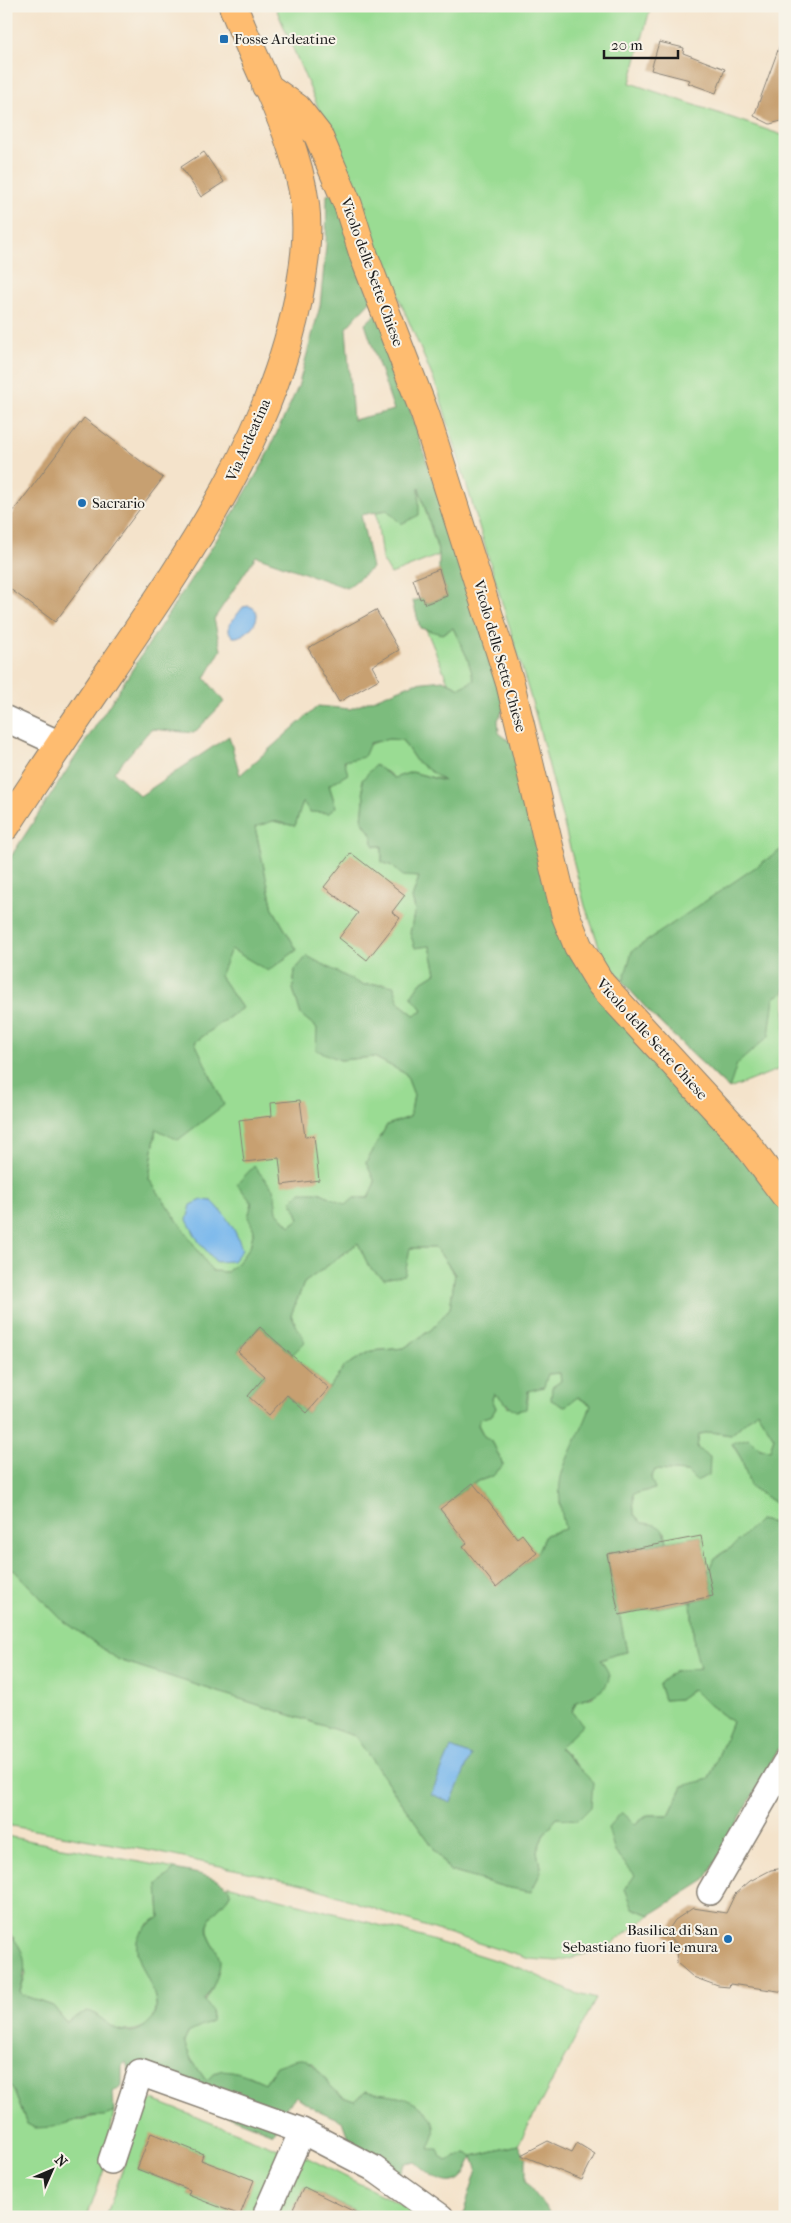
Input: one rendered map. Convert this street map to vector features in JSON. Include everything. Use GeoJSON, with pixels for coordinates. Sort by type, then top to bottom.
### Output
{"type":"FeatureCollection","features":[{"type":"Feature","properties":{"kind":"main road","name":"Via Ardeatina"},"geometry":{"type":"LineString","coordinates":[[6,826],[187,557],[218,503],[252,437],[285,352],[302,276],[306,241],[305,206],[294,157],[233,6]]}},
{"type":"Feature","properties":{"kind":"main road","name":"Vicolo delle Sette Chiese"},"geometry":{"type":"LineString","coordinates":[[266,86],[297,108],[318,135],[348,205],[364,256],[425,414],[510,683],[532,770],[557,884],[566,916],[578,946],[607,992],[740,1135],[785,1194]]}},
{"type":"Feature","properties":{"kind":"street"},"geometry":{"type":"LineString","coordinates":[[6,719],[60,744]]}},
{"type":"Feature","properties":{"kind":"street"},"geometry":{"type":"LineString","coordinates":[[710,1892],[785,1763]]}},
{"type":"Feature","properties":{"kind":"street"},"geometry":{"type":"LineString","coordinates":[[111,2160],[140,2073],[302,2131],[373,2168],[441,2217]]}},
{"type":"Feature","properties":{"kind":"street"},"geometry":{"type":"LineString","coordinates":[[267,2210],[302,2131]]}},
{"type":"Feature","properties":{"kind":"green space"},"geometry":{"type":"Polygon","coordinates":[[[275,6],[651,6],[630,83],[785,136],[785,1067],[729,1089],[652,1015],[609,964],[599,946],[585,906],[535,712],[438,390],[275,6]]]}},
{"type":"Feature","properties":{"kind":"green space"},"geometry":{"type":"Polygon","coordinates":[[[335,192],[371,300],[346,328],[353,420],[394,410],[365,324],[378,312],[506,704],[498,720],[499,733],[516,746],[558,918],[785,1208],[785,1523],[778,1505],[750,1486],[742,1460],[732,1443],[749,1438],[760,1449],[770,1450],[774,1438],[757,1411],[731,1435],[711,1432],[699,1434],[697,1448],[710,1457],[709,1475],[696,1481],[687,1472],[655,1470],[651,1478],[655,1489],[633,1494],[634,1515],[642,1523],[652,1524],[662,1529],[667,1542],[607,1554],[627,1652],[601,1660],[609,1675],[606,1685],[597,1693],[576,1702],[572,1711],[583,1725],[559,1748],[593,1782],[591,1807],[578,1820],[557,1818],[544,1834],[537,1851],[541,1872],[531,1892],[505,1887],[450,1871],[355,1736],[119,1660],[61,1619],[14,1570],[6,1568],[6,864],[226,525],[262,465],[298,387],[320,306],[326,246],[327,195],[335,192]],[[419,488],[419,515],[401,524],[387,510],[361,515],[372,568],[347,588],[256,556],[214,619],[221,650],[205,678],[224,702],[194,733],[151,729],[114,772],[140,796],[229,736],[240,775],[318,706],[350,709],[415,683],[443,680],[460,688],[474,680],[467,657],[453,628],[442,634],[420,628],[413,601],[423,598],[426,604],[447,596],[439,569],[439,553],[419,488]],[[389,739],[370,743],[364,757],[344,761],[348,774],[329,785],[336,807],[329,813],[310,812],[303,802],[295,826],[273,821],[255,827],[273,909],[297,950],[268,971],[231,949],[220,976],[242,1008],[195,1042],[224,1105],[178,1140],[156,1129],[149,1179],[212,1271],[227,1272],[250,1247],[254,1230],[248,1217],[252,1203],[237,1184],[254,1166],[274,1190],[277,1212],[290,1226],[299,1219],[292,1201],[300,1192],[319,1192],[346,1205],[354,1198],[368,1198],[375,1182],[366,1163],[387,1125],[410,1117],[414,1095],[406,1074],[374,1057],[340,1060],[316,1050],[317,1028],[301,1015],[293,989],[295,970],[307,956],[362,985],[384,984],[394,986],[399,1003],[414,1015],[423,1011],[411,996],[420,983],[436,973],[430,946],[415,948],[410,933],[415,909],[412,898],[419,877],[403,876],[392,866],[382,862],[382,846],[374,846],[371,834],[362,820],[364,800],[362,780],[375,765],[394,778],[412,772],[444,781],[416,761],[402,740],[389,739]],[[358,1243],[304,1283],[291,1315],[305,1342],[292,1355],[260,1327],[238,1351],[265,1376],[248,1396],[269,1414],[287,1395],[307,1413],[345,1366],[371,1351],[404,1348],[432,1329],[450,1308],[455,1274],[436,1248],[410,1248],[405,1275],[384,1279],[369,1267],[358,1243]],[[560,1373],[548,1374],[544,1387],[528,1391],[526,1409],[516,1411],[494,1394],[492,1399],[496,1408],[492,1415],[480,1419],[478,1425],[484,1436],[493,1443],[503,1465],[493,1476],[473,1483],[440,1509],[467,1543],[463,1546],[496,1587],[537,1553],[545,1535],[565,1529],[560,1500],[561,1477],[591,1405],[578,1397],[564,1407],[551,1400],[552,1387],[561,1381],[560,1373]]]}},
{"type":"Feature","properties":{"kind":"green space"},"geometry":{"type":"Polygon","coordinates":[[[418,485],[439,555],[391,574],[382,559],[376,512],[387,510],[418,485]]]}},
{"type":"Feature","properties":{"kind":"green space"},"geometry":{"type":"Polygon","coordinates":[[[453,628],[467,657],[475,680],[460,688],[448,682],[426,629],[442,634],[453,628]]]}},
{"type":"Feature","properties":{"kind":"green space"},"geometry":{"type":"Polygon","coordinates":[[[389,739],[402,740],[416,761],[446,781],[412,772],[394,778],[386,771],[362,780],[364,800],[362,820],[371,834],[374,846],[382,846],[382,862],[392,866],[403,875],[419,877],[412,898],[415,909],[410,933],[430,946],[436,973],[420,983],[423,1011],[414,1015],[399,1003],[384,984],[362,985],[342,975],[295,970],[293,989],[301,1014],[317,1028],[340,1060],[374,1057],[406,1074],[414,1095],[410,1117],[387,1125],[366,1162],[375,1182],[368,1198],[354,1198],[346,1206],[319,1192],[292,1201],[299,1219],[290,1226],[277,1212],[274,1190],[254,1167],[252,1203],[249,1217],[254,1230],[250,1247],[227,1272],[211,1271],[149,1179],[156,1128],[195,1042],[242,1008],[220,976],[231,948],[297,950],[273,909],[255,827],[273,821],[295,826],[303,801],[336,807],[329,785],[341,767],[360,749],[389,739]]]}},
{"type":"Feature","properties":{"kind":"green space"},"geometry":{"type":"Polygon","coordinates":[[[785,847],[785,991],[774,998],[769,1036],[737,1064],[729,1089],[652,1015],[623,982],[632,951],[785,847]]]}},
{"type":"Feature","properties":{"kind":"green space"},"geometry":{"type":"Polygon","coordinates":[[[358,1243],[369,1267],[409,1248],[436,1248],[455,1275],[450,1308],[432,1329],[404,1348],[371,1351],[345,1366],[329,1388],[292,1355],[305,1342],[291,1315],[304,1283],[358,1243]]]}},
{"type":"Feature","properties":{"kind":"green space"},"geometry":{"type":"Polygon","coordinates":[[[560,1373],[561,1381],[577,1397],[591,1405],[560,1503],[566,1529],[545,1535],[537,1553],[522,1535],[517,1538],[473,1483],[493,1476],[503,1465],[493,1443],[484,1436],[478,1424],[480,1419],[492,1415],[496,1408],[492,1399],[494,1394],[501,1397],[508,1407],[528,1400],[528,1391],[548,1374],[560,1373]]]}},
{"type":"Feature","properties":{"kind":"green space"},"geometry":{"type":"Polygon","coordinates":[[[757,1411],[774,1438],[770,1450],[732,1444],[742,1460],[750,1486],[778,1505],[785,1525],[759,1520],[732,1547],[714,1558],[708,1572],[701,1536],[667,1542],[665,1532],[642,1523],[634,1514],[633,1494],[654,1489],[651,1478],[655,1470],[687,1472],[697,1448],[699,1434],[711,1432],[731,1435],[757,1411]]]}},
{"type":"Feature","properties":{"kind":"green space"},"geometry":{"type":"Polygon","coordinates":[[[759,1520],[785,1525],[785,1738],[705,1880],[650,1915],[633,1908],[625,1889],[635,1875],[615,1852],[608,1828],[622,1812],[635,1824],[648,1815],[669,1815],[683,1786],[709,1779],[732,1722],[693,1689],[679,1699],[664,1700],[659,1684],[674,1671],[700,1668],[694,1644],[691,1601],[713,1596],[708,1572],[714,1558],[732,1547],[759,1520]]]}},
{"type":"Feature","properties":{"kind":"green space"},"geometry":{"type":"Polygon","coordinates":[[[6,1568],[14,1570],[61,1619],[119,1660],[355,1736],[450,1871],[505,1887],[531,1891],[541,1872],[537,1851],[544,1834],[557,1818],[578,1820],[578,1766],[559,1747],[576,1702],[593,1697],[601,1660],[627,1652],[619,1615],[691,1601],[694,1644],[701,1668],[674,1671],[659,1684],[664,1700],[679,1699],[693,1689],[732,1722],[709,1779],[683,1786],[669,1815],[648,1815],[615,1852],[636,1875],[633,1908],[650,1915],[605,1949],[558,1961],[529,1959],[415,1923],[307,1885],[156,1852],[6,1825],[6,1568]]]}},
{"type":"Feature","properties":{"kind":"green space"},"geometry":{"type":"Polygon","coordinates":[[[6,1836],[175,1869],[158,1884],[160,1917],[147,1925],[137,1952],[156,2003],[156,2011],[153,2018],[144,2027],[123,2031],[110,2026],[94,2013],[66,2022],[53,2006],[22,1995],[20,1991],[26,1974],[14,1938],[6,1931],[6,1836]]]}},
{"type":"Feature","properties":{"kind":"green space"},"geometry":{"type":"Polygon","coordinates":[[[175,1869],[214,1879],[221,1882],[231,1892],[210,1919],[207,1929],[220,1961],[220,1967],[213,1987],[204,2001],[212,2010],[211,2022],[188,2033],[184,2042],[191,2059],[205,2079],[208,2080],[216,2073],[228,2070],[265,2083],[276,2066],[293,2060],[303,2059],[315,2067],[331,2087],[346,2098],[355,2101],[366,2091],[392,2095],[407,2100],[421,2107],[432,2119],[434,2134],[429,2149],[438,2149],[441,2157],[446,2161],[466,2153],[473,2156],[518,2145],[526,2158],[526,2182],[553,2217],[462,2217],[477,2169],[473,2157],[463,2176],[455,2181],[443,2181],[430,2174],[415,2162],[405,2164],[397,2178],[351,2146],[342,2121],[315,2109],[296,2096],[286,2107],[273,2133],[131,2078],[126,2062],[122,2066],[122,2085],[113,2092],[114,2112],[105,2116],[91,2116],[53,2127],[35,2128],[27,2124],[14,2091],[6,2082],[6,1931],[18,1945],[24,1959],[23,1982],[20,1991],[22,1995],[53,2006],[66,2022],[87,2011],[118,2030],[131,2032],[138,2030],[154,2017],[156,2006],[152,1988],[139,1959],[137,1941],[143,1930],[160,1917],[158,1884],[175,1869]]]}},
{"type":"Feature","properties":{"kind":"green space"},"geometry":{"type":"Polygon","coordinates":[[[227,1885],[409,1933],[523,1969],[572,1992],[596,1999],[518,2145],[473,2156],[466,2153],[446,2161],[428,2149],[390,2095],[378,2095],[366,2091],[355,2101],[348,2099],[331,2086],[313,2063],[276,2066],[265,2083],[250,2076],[215,2072],[208,2080],[205,2079],[191,2059],[184,2042],[215,1982],[218,1972],[219,1958],[209,1935],[208,1926],[211,1917],[231,1892],[227,1885]]]}},
{"type":"Feature","properties":{"kind":"green space"},"geometry":{"type":"Polygon","coordinates":[[[6,2082],[14,2091],[27,2124],[82,2120],[114,2112],[103,2172],[87,2217],[6,2217],[6,2082]]]}},
{"type":"Feature","properties":{"kind":"green space"},"geometry":{"type":"Polygon","coordinates":[[[153,2100],[283,2151],[255,2217],[106,2217],[145,2104],[153,2100]],[[151,2134],[137,2169],[189,2190],[188,2195],[240,2215],[253,2181],[201,2160],[203,2154],[151,2134]]]}},
{"type":"Feature","properties":{"kind":"green space"},"geometry":{"type":"Polygon","coordinates":[[[300,2154],[406,2207],[418,2217],[352,2217],[354,2211],[304,2187],[289,2217],[275,2217],[300,2154]]]}},
{"type":"Feature","properties":{"kind":"water"},"geometry":{"type":"Polygon","coordinates":[[[249,606],[255,609],[257,614],[254,624],[244,634],[233,637],[229,632],[229,625],[243,607],[249,606]]]}},
{"type":"Feature","properties":{"kind":"water"},"geometry":{"type":"Polygon","coordinates":[[[202,1200],[212,1201],[234,1230],[242,1250],[233,1261],[216,1262],[199,1242],[187,1220],[191,1205],[202,1200]]]}},
{"type":"Feature","properties":{"kind":"water"},"geometry":{"type":"Polygon","coordinates":[[[451,1748],[471,1756],[451,1802],[431,1794],[451,1748]]]}},
{"type":"Feature","properties":{"kind":"building"},"geometry":{"type":"Polygon","coordinates":[[[782,39],[785,40],[785,120],[770,124],[754,116],[782,39]]]}},
{"type":"Feature","properties":{"kind":"building"},"geometry":{"type":"Polygon","coordinates":[[[659,42],[684,48],[683,53],[725,69],[716,93],[688,83],[690,80],[651,70],[659,42]]]}},
{"type":"Feature","properties":{"kind":"building"},"geometry":{"type":"Polygon","coordinates":[[[204,152],[224,182],[201,197],[181,167],[204,152]]]}},
{"type":"Feature","properties":{"kind":"building","name":"Sacrario"},"geometry":{"type":"Polygon","coordinates":[[[84,418],[163,478],[55,622],[6,586],[6,521],[84,418]]]}},
{"type":"Feature","properties":{"kind":"building"},"geometry":{"type":"Polygon","coordinates":[[[439,569],[447,596],[425,604],[423,598],[420,599],[413,579],[439,569]]]}},
{"type":"Feature","properties":{"kind":"building"},"geometry":{"type":"Polygon","coordinates":[[[376,610],[399,650],[372,666],[379,679],[339,702],[308,648],[376,610]]]}},
{"type":"Feature","properties":{"kind":"building"},"geometry":{"type":"Polygon","coordinates":[[[351,853],[405,895],[392,912],[400,918],[367,960],[339,938],[358,913],[324,887],[351,853]]]}},
{"type":"Feature","properties":{"kind":"building"},"geometry":{"type":"Polygon","coordinates":[[[300,1100],[305,1137],[314,1136],[319,1180],[282,1185],[279,1158],[244,1162],[239,1120],[272,1116],[271,1103],[300,1100]]]}},
{"type":"Feature","properties":{"kind":"building"},"geometry":{"type":"Polygon","coordinates":[[[260,1327],[329,1388],[307,1413],[287,1395],[269,1415],[248,1396],[265,1376],[238,1352],[260,1327]]]}},
{"type":"Feature","properties":{"kind":"building"},"geometry":{"type":"Polygon","coordinates":[[[473,1483],[517,1538],[522,1534],[537,1553],[496,1587],[463,1546],[467,1543],[440,1509],[473,1483]]]}},
{"type":"Feature","properties":{"kind":"building"},"geometry":{"type":"Polygon","coordinates":[[[701,1536],[713,1596],[619,1615],[607,1554],[701,1536]]]}},
{"type":"Feature","properties":{"kind":"building","name":"Basilica di San Sebastiano fuori le mura"},"geometry":{"type":"Polygon","coordinates":[[[785,1868],[785,1992],[730,1984],[729,1987],[718,1986],[693,1977],[677,1963],[676,1943],[665,1935],[675,1920],[693,1908],[726,1913],[735,1894],[750,1881],[771,1870],[785,1868]]]}},
{"type":"Feature","properties":{"kind":"building"},"geometry":{"type":"Polygon","coordinates":[[[151,2133],[203,2154],[201,2160],[254,2180],[240,2215],[188,2195],[190,2190],[137,2169],[151,2133]]]}},
{"type":"Feature","properties":{"kind":"building"},"geometry":{"type":"Polygon","coordinates":[[[548,2141],[572,2152],[577,2143],[595,2154],[582,2180],[521,2155],[548,2141]]]}},
{"type":"Feature","properties":{"kind":"building"},"geometry":{"type":"Polygon","coordinates":[[[304,2187],[365,2217],[289,2217],[304,2187]]]}},
{"type":"Feature","properties":{"kind":"place","name":"Fosse Ardeatine"},"geometry":{"type":"Point","coordinates":[224,39]}},
{"type":"Feature","properties":{"kind":"place","name":"Sacrario"},"geometry":{"type":"Point","coordinates":[82,503]}},
{"type":"Feature","properties":{"kind":"place","name":"Basilica di San Sebastiano fuori le mura"},"geometry":{"type":"Point","coordinates":[728,1939]}}]}
